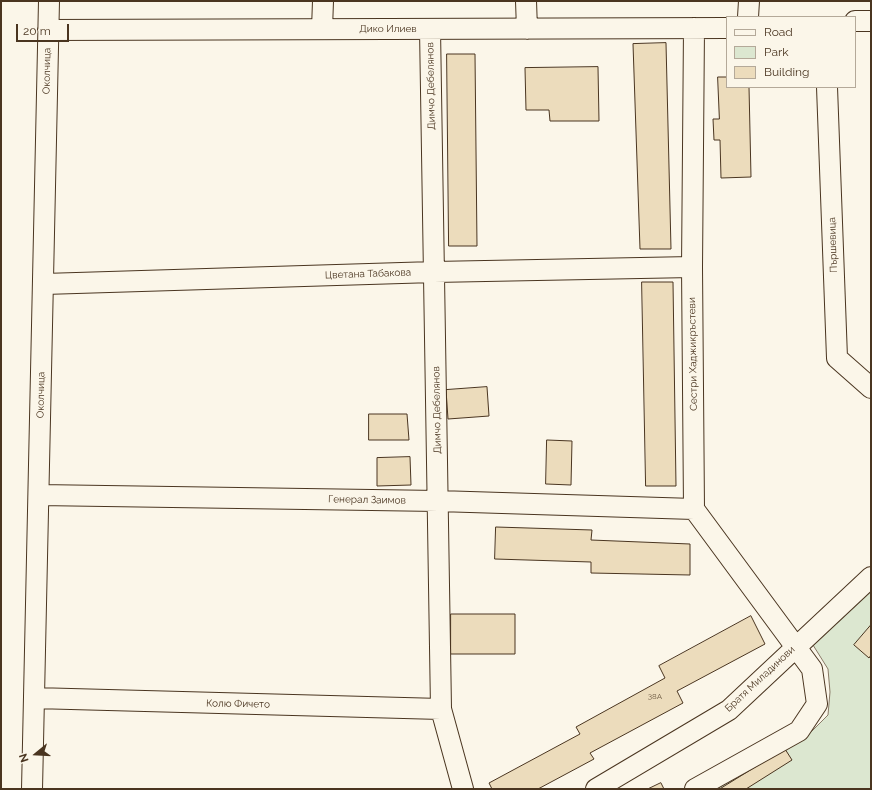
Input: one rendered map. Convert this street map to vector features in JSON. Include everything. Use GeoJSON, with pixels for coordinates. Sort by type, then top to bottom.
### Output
{"type":"FeatureCollection","features":[{"type":"Feature","properties":{"kind":"street","name":"Околчица"},"geometry":{"type":"LineString","coordinates":[[32,789],[44,284],[48,1]]}},
{"type":"Feature","properties":{"kind":"street"},"geometry":{"type":"LineString","coordinates":[[322,29],[323,1]]}},
{"type":"Feature","properties":{"kind":"street"},"geometry":{"type":"LineString","coordinates":[[526,1],[527,28]]}},
{"type":"Feature","properties":{"kind":"street"},"geometry":{"type":"LineString","coordinates":[[748,16],[749,1]]}},
{"type":"Feature","properties":{"kind":"street"},"geometry":{"type":"LineString","coordinates":[[856,21],[871,21]]}},
{"type":"Feature","properties":{"kind":"street","name":"Сестри Хаджикръстеви"},"geometry":{"type":"LineString","coordinates":[[694,28],[692,267],[694,509]]}},
{"type":"Feature","properties":{"kind":"street","name":"Дико Илиев"},"geometry":{"type":"LineString","coordinates":[[48,30],[726,28]]}},
{"type":"Feature","properties":{"kind":"street","name":"Димчо Дебелянов"},"geometry":{"type":"LineString","coordinates":[[430,29],[441,708],[463,789]]}},
{"type":"Feature","properties":{"kind":"street","name":"Пършевица"},"geometry":{"type":"LineString","coordinates":[[827,88],[837,358],[871,388]]}},
{"type":"Feature","properties":{"kind":"street","name":"Цветана Табакова"},"geometry":{"type":"LineString","coordinates":[[44,284],[434,272],[692,267]]}},
{"type":"Feature","properties":{"kind":"street","name":"Генерал Заимов"},"geometry":{"type":"LineString","coordinates":[[39,495],[438,501],[694,509]]}},
{"type":"Feature","properties":{"kind":"street"},"geometry":{"type":"LineString","coordinates":[[694,509],[812,669],[817,704],[799,731],[695,789]]}},
{"type":"Feature","properties":{"kind":"street","name":"Братя Миладинови"},"geometry":{"type":"LineString","coordinates":[[596,789],[729,710],[871,577]]}},
{"type":"Feature","properties":{"kind":"street","name":"Колю Фичето"},"geometry":{"type":"LineString","coordinates":[[34,698],[441,708]]}},
{"type":"Feature","properties":{"kind":"green space"},"geometry":{"type":"Polygon","coordinates":[[[871,585],[871,789],[711,789],[812,731],[828,715],[830,692],[828,669],[813,645],[871,585]]]}},
{"type":"Feature","properties":{"kind":"building"},"geometry":{"type":"Polygon","coordinates":[[[666,43],[671,249],[640,249],[633,44],[666,43]]]}},
{"type":"Feature","properties":{"kind":"building"},"geometry":{"type":"Polygon","coordinates":[[[447,54],[475,54],[477,246],[449,246],[447,54]]]}},
{"type":"Feature","properties":{"kind":"building"},"geometry":{"type":"Polygon","coordinates":[[[598,67],[599,121],[550,121],[549,110],[526,110],[525,68],[598,67]]]}},
{"type":"Feature","properties":{"kind":"building"},"geometry":{"type":"Polygon","coordinates":[[[718,77],[726,77],[726,88],[749,88],[751,177],[721,178],[720,140],[714,140],[713,119],[719,119],[718,77]]]}},
{"type":"Feature","properties":{"kind":"building"},"geometry":{"type":"Polygon","coordinates":[[[642,282],[673,282],[676,486],[646,486],[642,282]]]}},
{"type":"Feature","properties":{"kind":"building"},"geometry":{"type":"Polygon","coordinates":[[[487,387],[489,416],[448,419],[446,390],[487,387]]]}},
{"type":"Feature","properties":{"kind":"building"},"geometry":{"type":"Polygon","coordinates":[[[369,414],[407,414],[409,440],[369,440],[369,414]]]}},
{"type":"Feature","properties":{"kind":"building"},"geometry":{"type":"Polygon","coordinates":[[[547,440],[572,441],[571,485],[546,484],[547,440]]]}},
{"type":"Feature","properties":{"kind":"building"},"geometry":{"type":"Polygon","coordinates":[[[410,457],[411,485],[377,486],[377,458],[410,457]]]}},
{"type":"Feature","properties":{"kind":"building"},"geometry":{"type":"Polygon","coordinates":[[[496,527],[592,530],[591,540],[690,544],[690,575],[591,573],[591,562],[495,559],[496,527]]]}},
{"type":"Feature","properties":{"kind":"building"},"geometry":{"type":"Polygon","coordinates":[[[451,614],[515,614],[515,654],[451,654],[451,614]]]}},
{"type":"Feature","properties":{"kind":"building"},"geometry":{"type":"Polygon","coordinates":[[[751,616],[765,644],[677,691],[683,703],[590,753],[594,759],[538,789],[492,789],[489,783],[580,734],[576,727],[665,678],[659,666],[751,616]]]}},
{"type":"Feature","properties":{"kind":"building"},"geometry":{"type":"Polygon","coordinates":[[[871,625],[871,655],[869,658],[854,645],[871,625]]]}},
{"type":"Feature","properties":{"kind":"building"},"geometry":{"type":"Polygon","coordinates":[[[785,749],[792,760],[746,789],[720,789],[785,749]]]}},
{"type":"Feature","properties":{"kind":"building"},"geometry":{"type":"Polygon","coordinates":[[[661,783],[664,789],[648,789],[661,783]]]}}]}
